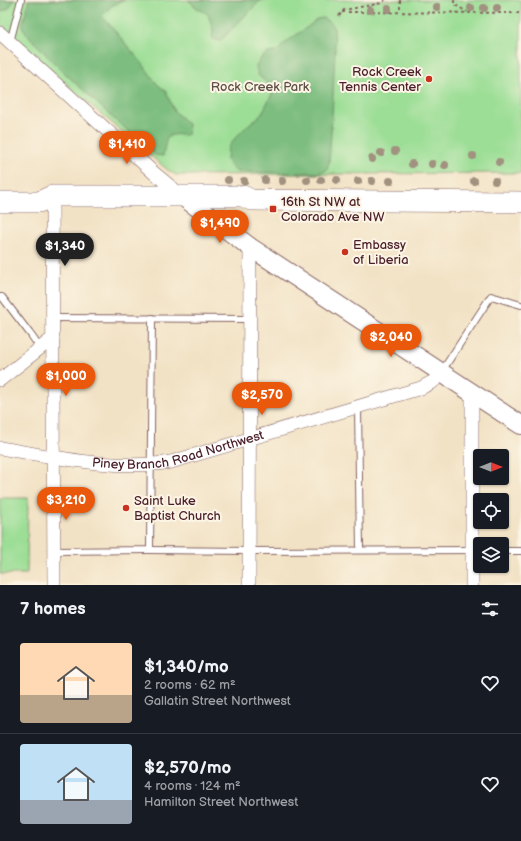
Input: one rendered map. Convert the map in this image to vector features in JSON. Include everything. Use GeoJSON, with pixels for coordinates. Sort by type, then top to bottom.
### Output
{"type":"FeatureCollection","features":[{"type":"Feature","properties":{"kind":"main road"},"geometry":{"type":"LineString","coordinates":[[0,188],[42,188],[52,196]]}},
{"type":"Feature","properties":{"kind":"main road"},"geometry":{"type":"LineString","coordinates":[[243,196],[252,189],[521,188]]}},
{"type":"Feature","properties":{"kind":"main road"},"geometry":{"type":"LineString","coordinates":[[0,202],[39,202],[52,196],[243,196],[251,200],[521,202]]}},
{"type":"Feature","properties":{"kind":"street"},"geometry":{"type":"LineString","coordinates":[[0,33],[154,173],[182,196],[250,247],[521,425]]}},
{"type":"Feature","properties":{"kind":"street"},"geometry":{"type":"LineString","coordinates":[[52,196],[54,585]]}},
{"type":"Feature","properties":{"kind":"street"},"geometry":{"type":"LineString","coordinates":[[249,585],[250,247]]}},
{"type":"Feature","properties":{"kind":"street"},"geometry":{"type":"LineString","coordinates":[[0,380],[53,338]]}},
{"type":"Feature","properties":{"kind":"street","name":"Piney Branch Road Northwest"},"geometry":{"type":"LineString","coordinates":[[0,448],[54,457],[123,465],[151,466],[178,461],[426,386],[434,381],[441,373]]}},
{"type":"Feature","properties":{"kind":"street"},"geometry":{"type":"LineString","coordinates":[[472,394],[476,537]]}},
{"type":"Feature","properties":{"kind":"street"},"geometry":{"type":"LineString","coordinates":[[472,585],[473,573]]}},
{"type":"Feature","properties":{"kind":"lane"},"geometry":{"type":"LineString","coordinates":[[10,42],[21,0]]}},
{"type":"Feature","properties":{"kind":"lane"},"geometry":{"type":"LineString","coordinates":[[441,373],[491,296],[521,305]]}},
{"type":"Feature","properties":{"kind":"lane"},"geometry":{"type":"LineString","coordinates":[[0,297],[2,297],[32,335],[40,348]]}},
{"type":"Feature","properties":{"kind":"lane"},"geometry":{"type":"LineString","coordinates":[[53,318],[249,319]]}},
{"type":"Feature","properties":{"kind":"lane"},"geometry":{"type":"LineString","coordinates":[[150,550],[152,318]]}},
{"type":"Feature","properties":{"kind":"lane"},"geometry":{"type":"LineString","coordinates":[[358,407],[360,550]]}},
{"type":"Feature","properties":{"kind":"lane"},"geometry":{"type":"LineString","coordinates":[[54,551],[473,550]]}},
{"type":"Feature","properties":{"kind":"lane"},"geometry":{"type":"LineString","coordinates":[[509,551],[521,551]]}},
{"type":"Feature","properties":{"kind":"path"},"geometry":{"type":"LineString","coordinates":[[339,16],[344,10],[382,3],[384,0]]}},
{"type":"Feature","properties":{"kind":"path"},"geometry":{"type":"LineString","coordinates":[[400,0],[400,12]]}},
{"type":"Feature","properties":{"kind":"path"},"geometry":{"type":"LineString","coordinates":[[454,0],[454,4],[468,12]]}},
{"type":"Feature","properties":{"kind":"path"},"geometry":{"type":"LineString","coordinates":[[342,12],[521,13]]}},
{"type":"Feature","properties":{"kind":"green space","name":"Rock Creek Park"},"geometry":{"type":"Polygon","coordinates":[[[0,0],[521,0],[521,173],[176,175],[169,171],[81,97],[0,24],[0,0]]]}},
{"type":"Feature","properties":{"kind":"green space"},"geometry":{"type":"Polygon","coordinates":[[[0,0],[14,0],[8,9],[0,12],[0,0]]]}},
{"type":"Feature","properties":{"kind":"green space"},"geometry":{"type":"Polygon","coordinates":[[[29,0],[125,0],[111,6],[102,16],[142,63],[157,84],[166,91],[174,111],[188,124],[188,132],[186,135],[170,136],[166,140],[163,156],[155,155],[53,62],[27,34],[23,28],[23,23],[29,0]]]}},
{"type":"Feature","properties":{"kind":"green space"},"geometry":{"type":"Polygon","coordinates":[[[188,0],[261,0],[220,41],[212,39],[213,29],[208,14],[197,8],[188,0]]]}},
{"type":"Feature","properties":{"kind":"green space"},"geometry":{"type":"Polygon","coordinates":[[[323,18],[331,23],[334,29],[335,49],[332,118],[329,162],[327,170],[318,173],[238,172],[233,169],[227,160],[228,148],[235,138],[248,125],[261,115],[272,94],[268,84],[258,75],[256,67],[261,58],[268,53],[276,52],[285,43],[317,19],[323,18]]]}},
{"type":"Feature","properties":{"kind":"green space"},"geometry":{"type":"Polygon","coordinates":[[[0,498],[28,498],[27,574],[0,574],[0,498]]]}},
{"type":"Feature","properties":{"kind":"place","name":"Rock Creek Tennis Center"},"geometry":{"type":"Point","coordinates":[429,79]}},
{"type":"Feature","properties":{"kind":"place","name":"16th St NW at Colorado Ave NW"},"geometry":{"type":"Point","coordinates":[273,209]}},
{"type":"Feature","properties":{"kind":"place","name":"Embassy of Liberia"},"geometry":{"type":"Point","coordinates":[345,252]}},
{"type":"Feature","properties":{"kind":"place","name":"Saint Luke Baptist Church"},"geometry":{"type":"Point","coordinates":[126,508]}}]}
